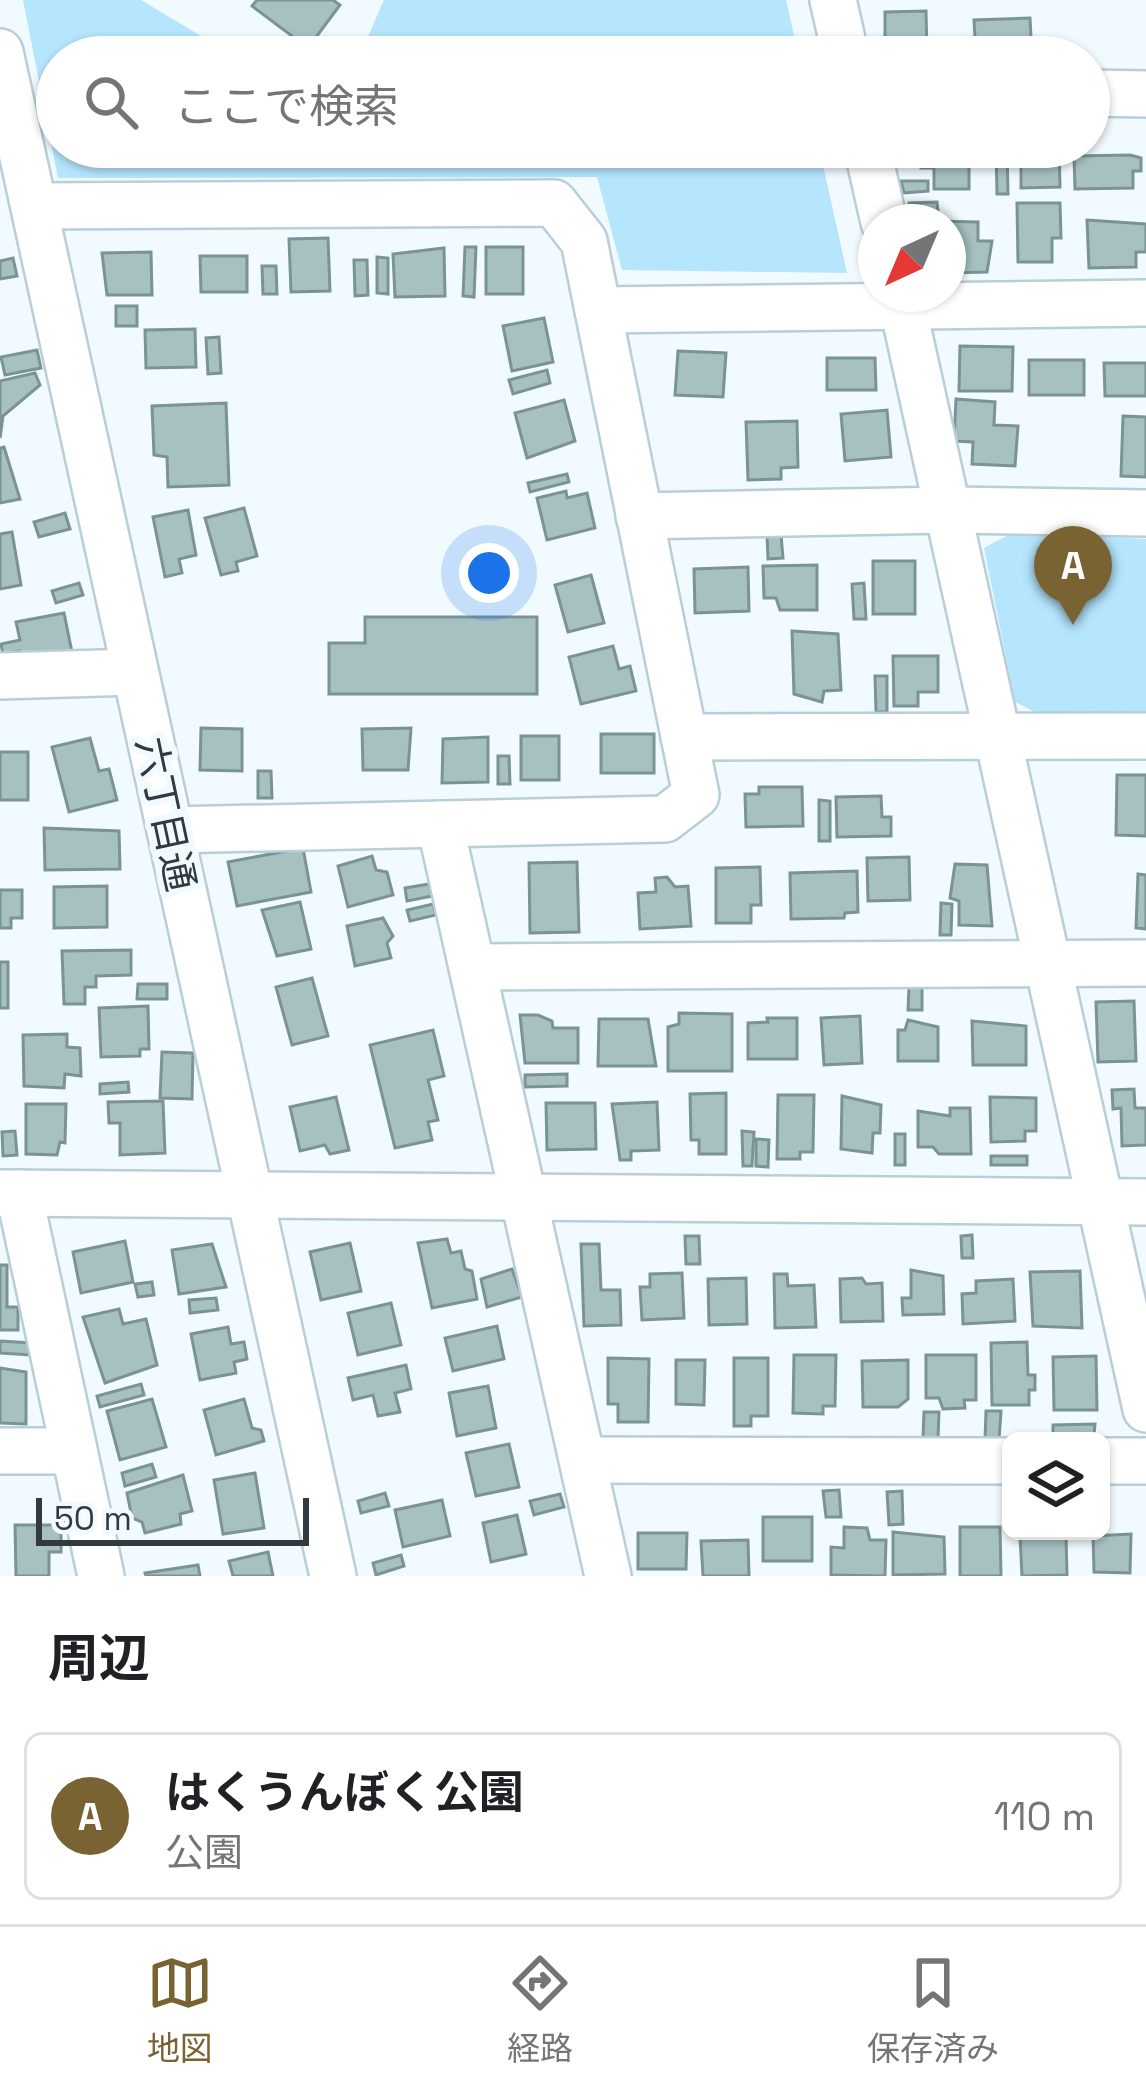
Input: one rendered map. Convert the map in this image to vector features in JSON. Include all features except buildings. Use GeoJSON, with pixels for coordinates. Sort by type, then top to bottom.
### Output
{"type":"FeatureCollection","features":[{"type":"Feature","properties":{"kind":"street"},"geometry":{"type":"LineString","coordinates":[[833,0],[841,36]]}},
{"type":"Feature","properties":{"kind":"street","name":"六丁目通"},"geometry":{"type":"LineString","coordinates":[[0,52],[333,1576]]}},
{"type":"Feature","properties":{"kind":"street"},"geometry":{"type":"LineString","coordinates":[[1110,93],[1146,94]]}},
{"type":"Feature","properties":{"kind":"street"},"geometry":{"type":"LineString","coordinates":[[871,168],[880,204]]}},
{"type":"Feature","properties":{"kind":"street"},"geometry":{"type":"LineString","coordinates":[[34,206],[554,203],[584,241],[696,796],[665,819],[170,830]]}},
{"type":"Feature","properties":{"kind":"street"},"geometry":{"type":"LineString","coordinates":[[966,300],[1146,303]]}},
{"type":"Feature","properties":{"kind":"street"},"geometry":{"type":"LineString","coordinates":[[598,310],[858,301]]}},
{"type":"Feature","properties":{"kind":"street"},"geometry":{"type":"LineString","coordinates":[[904,312],[1146,1408]]}},
{"type":"Feature","properties":{"kind":"street"},"geometry":{"type":"LineString","coordinates":[[639,516],[948,510],[1146,513]]}},
{"type":"Feature","properties":{"kind":"street"},"geometry":{"type":"LineString","coordinates":[[0,676],[135,672]]}},
{"type":"Feature","properties":{"kind":"street"},"geometry":{"type":"LineString","coordinates":[[684,737],[1146,736]]}},
{"type":"Feature","properties":{"kind":"street"},"geometry":{"type":"LineString","coordinates":[[440,824],[608,1576]]}},
{"type":"Feature","properties":{"kind":"street"},"geometry":{"type":"LineString","coordinates":[[474,967],[1146,963]]}},
{"type":"Feature","properties":{"kind":"street"},"geometry":{"type":"LineString","coordinates":[[100,1576],[9,1193],[1146,1202]]}},
{"type":"Feature","properties":{"kind":"street"},"geometry":{"type":"LineString","coordinates":[[0,1451],[74,1451]]}},
{"type":"Feature","properties":{"kind":"street"},"geometry":{"type":"LineString","coordinates":[[583,1460],[1002,1461]]}},
{"type":"Feature","properties":{"kind":"street"},"geometry":{"type":"LineString","coordinates":[[1110,1461],[1146,1461]]}},
{"type":"Feature","properties":{"kind":"shaded area"},"geometry":{"type":"Polygon","coordinates":[[[23,0],[141,0],[201,36],[36,36],[36,66],[23,0]]]}},
{"type":"Feature","properties":{"kind":"shaded area"},"geometry":{"type":"Polygon","coordinates":[[[384,0],[786,0],[794,36],[368,36],[384,0]]]}},
{"type":"Feature","properties":{"kind":"shaded area"},"geometry":{"type":"Polygon","coordinates":[[[56,168],[824,168],[847,273],[622,270],[597,177],[58,178],[56,168]]]}},
{"type":"Feature","properties":{"kind":"shaded area"},"geometry":{"type":"Polygon","coordinates":[[[1012,533],[1146,539],[1146,712],[1035,712],[1015,702],[984,548],[1012,533]]]}},
{"type":"Feature","properties":{"kind":"place","name":"はくうんぼく公園"},"geometry":{"type":"Point","coordinates":[1073,625]}}]}
